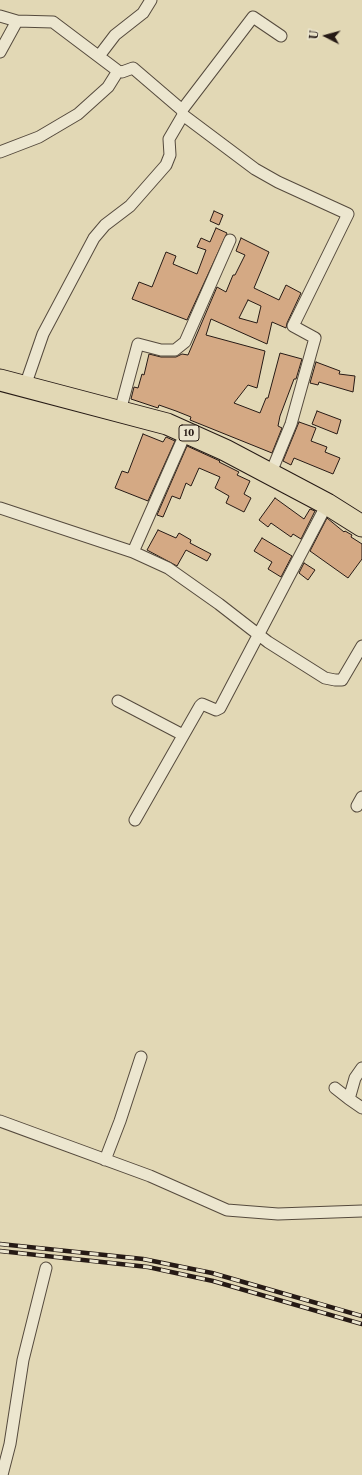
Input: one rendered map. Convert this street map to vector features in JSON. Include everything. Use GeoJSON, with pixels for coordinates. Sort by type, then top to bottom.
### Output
{"type":"FeatureCollection","features":[{"type":"Feature","properties":{"kind":"highway","name":"10"},"geometry":{"type":"LineString","coordinates":[[0,380],[167,424],[225,450],[327,504],[362,526]]}},
{"type":"Feature","properties":{"kind":"street"},"geometry":{"type":"LineString","coordinates":[[99,56],[115,35],[143,13],[151,0]]}},
{"type":"Feature","properties":{"kind":"street"},"geometry":{"type":"LineString","coordinates":[[0,16],[17,21],[53,22],[118,71],[122,72],[133,68],[183,112],[255,169],[278,182],[348,215],[293,326],[315,338],[291,424],[270,475]]}},
{"type":"Feature","properties":{"kind":"street"},"geometry":{"type":"LineString","coordinates":[[25,386],[41,339],[94,238],[105,225],[130,206],[166,165],[170,154],[169,139],[183,112],[253,17],[281,36]]}},
{"type":"Feature","properties":{"kind":"street"},"geometry":{"type":"LineString","coordinates":[[0,52],[17,21]]}},
{"type":"Feature","properties":{"kind":"street"},"geometry":{"type":"LineString","coordinates":[[0,152],[39,137],[78,114],[108,87],[118,71]]}},
{"type":"Feature","properties":{"kind":"street"},"geometry":{"type":"LineString","coordinates":[[120,411],[138,344],[161,350],[175,350],[185,342],[230,240]]}},
{"type":"Feature","properties":{"kind":"street"},"geometry":{"type":"LineString","coordinates":[[133,552],[186,432]]}},
{"type":"Feature","properties":{"kind":"street"},"geometry":{"type":"LineString","coordinates":[[135,820],[201,705],[216,710],[220,708],[327,504]]}},
{"type":"Feature","properties":{"kind":"street"},"geometry":{"type":"LineString","coordinates":[[0,508],[133,552],[168,568],[219,604],[258,635],[325,678],[342,680],[362,646]]}},
{"type":"Feature","properties":{"kind":"street"},"geometry":{"type":"LineString","coordinates":[[118,701],[183,735]]}},
{"type":"Feature","properties":{"kind":"street"},"geometry":{"type":"LineString","coordinates":[[105,1160],[120,1121],[141,1057]]}},
{"type":"Feature","properties":{"kind":"street"},"geometry":{"type":"LineString","coordinates":[[348,1099],[355,1078],[362,1068]]}},
{"type":"Feature","properties":{"kind":"street"},"geometry":{"type":"LineString","coordinates":[[335,1088],[362,1108]]}},
{"type":"Feature","properties":{"kind":"street"},"geometry":{"type":"LineString","coordinates":[[0,1121],[150,1176],[227,1210],[278,1214],[362,1211]]}},
{"type":"Feature","properties":{"kind":"street"},"geometry":{"type":"LineString","coordinates":[[2,1475],[10,1444],[23,1360],[46,1268]]}},
{"type":"Feature","properties":{"kind":"building"},"geometry":{"type":"Polygon","coordinates":[[[214,211],[223,215],[219,225],[210,221],[214,211]]]}},
{"type":"Feature","properties":{"kind":"building"},"geometry":{"type":"Polygon","coordinates":[[[216,228],[227,233],[187,320],[132,299],[139,282],[152,287],[166,252],[176,256],[173,264],[197,274],[206,250],[197,247],[201,238],[210,242],[216,228]]]}},
{"type":"Feature","properties":{"kind":"building"},"geometry":{"type":"Polygon","coordinates":[[[241,238],[269,252],[254,288],[279,300],[286,285],[301,293],[286,328],[272,322],[267,344],[211,319],[206,335],[265,351],[257,388],[248,385],[234,403],[260,413],[266,398],[268,398],[280,353],[302,359],[296,379],[294,379],[280,416],[278,426],[282,428],[272,453],[190,420],[191,417],[176,411],[159,405],[158,408],[131,399],[134,387],[138,388],[142,374],[144,375],[149,354],[161,357],[176,357],[182,354],[188,355],[217,287],[226,292],[233,275],[235,275],[245,255],[236,251],[241,238]],[[248,300],[239,318],[257,323],[261,306],[248,300]]]}},
{"type":"Feature","properties":{"kind":"building"},"geometry":{"type":"Polygon","coordinates":[[[316,362],[340,371],[339,374],[355,376],[353,392],[319,382],[318,385],[310,383],[316,362]]]}},
{"type":"Feature","properties":{"kind":"building"},"geometry":{"type":"Polygon","coordinates":[[[317,411],[341,420],[337,434],[312,424],[317,411]]]}},
{"type":"Feature","properties":{"kind":"building"},"geometry":{"type":"Polygon","coordinates":[[[299,422],[316,428],[311,441],[327,447],[325,452],[340,458],[333,474],[294,458],[291,465],[283,461],[299,422]]]}},
{"type":"Feature","properties":{"kind":"building"},"geometry":{"type":"Polygon","coordinates":[[[143,434],[163,442],[166,437],[175,441],[148,501],[115,488],[122,471],[128,473],[143,434]]]}},
{"type":"Feature","properties":{"kind":"building"},"geometry":{"type":"Polygon","coordinates":[[[187,446],[220,461],[219,462],[239,472],[237,475],[250,481],[244,494],[251,498],[244,512],[226,503],[229,496],[215,488],[220,477],[199,468],[191,486],[186,483],[180,499],[172,496],[163,517],[157,515],[187,446]]]}},
{"type":"Feature","properties":{"kind":"building"},"geometry":{"type":"Polygon","coordinates":[[[275,498],[304,519],[310,509],[315,511],[301,539],[293,534],[291,537],[271,523],[268,527],[259,520],[275,498]]]}},
{"type":"Feature","properties":{"kind":"building"},"geometry":{"type":"Polygon","coordinates":[[[327,518],[344,532],[345,531],[352,535],[351,537],[362,544],[362,559],[348,578],[310,551],[327,518]]]}},
{"type":"Feature","properties":{"kind":"building"},"geometry":{"type":"Polygon","coordinates":[[[158,530],[176,538],[179,533],[191,540],[190,543],[211,554],[207,561],[186,550],[177,566],[147,550],[158,530]]]}},
{"type":"Feature","properties":{"kind":"building"},"geometry":{"type":"Polygon","coordinates":[[[262,538],[292,556],[281,577],[268,569],[272,562],[254,551],[262,538]]]}},
{"type":"Feature","properties":{"kind":"building"},"geometry":{"type":"Polygon","coordinates":[[[304,563],[315,570],[308,580],[299,573],[304,563]]]}},
{"type":"Feature","properties":{"kind":"railway"},"geometry":{"type":"LineString","coordinates":[[0,1244],[143,1259],[212,1273],[362,1316]]}},
{"type":"Feature","properties":{"kind":"railway"},"geometry":{"type":"LineString","coordinates":[[0,1251],[148,1267],[213,1281],[362,1324]]}}]}
